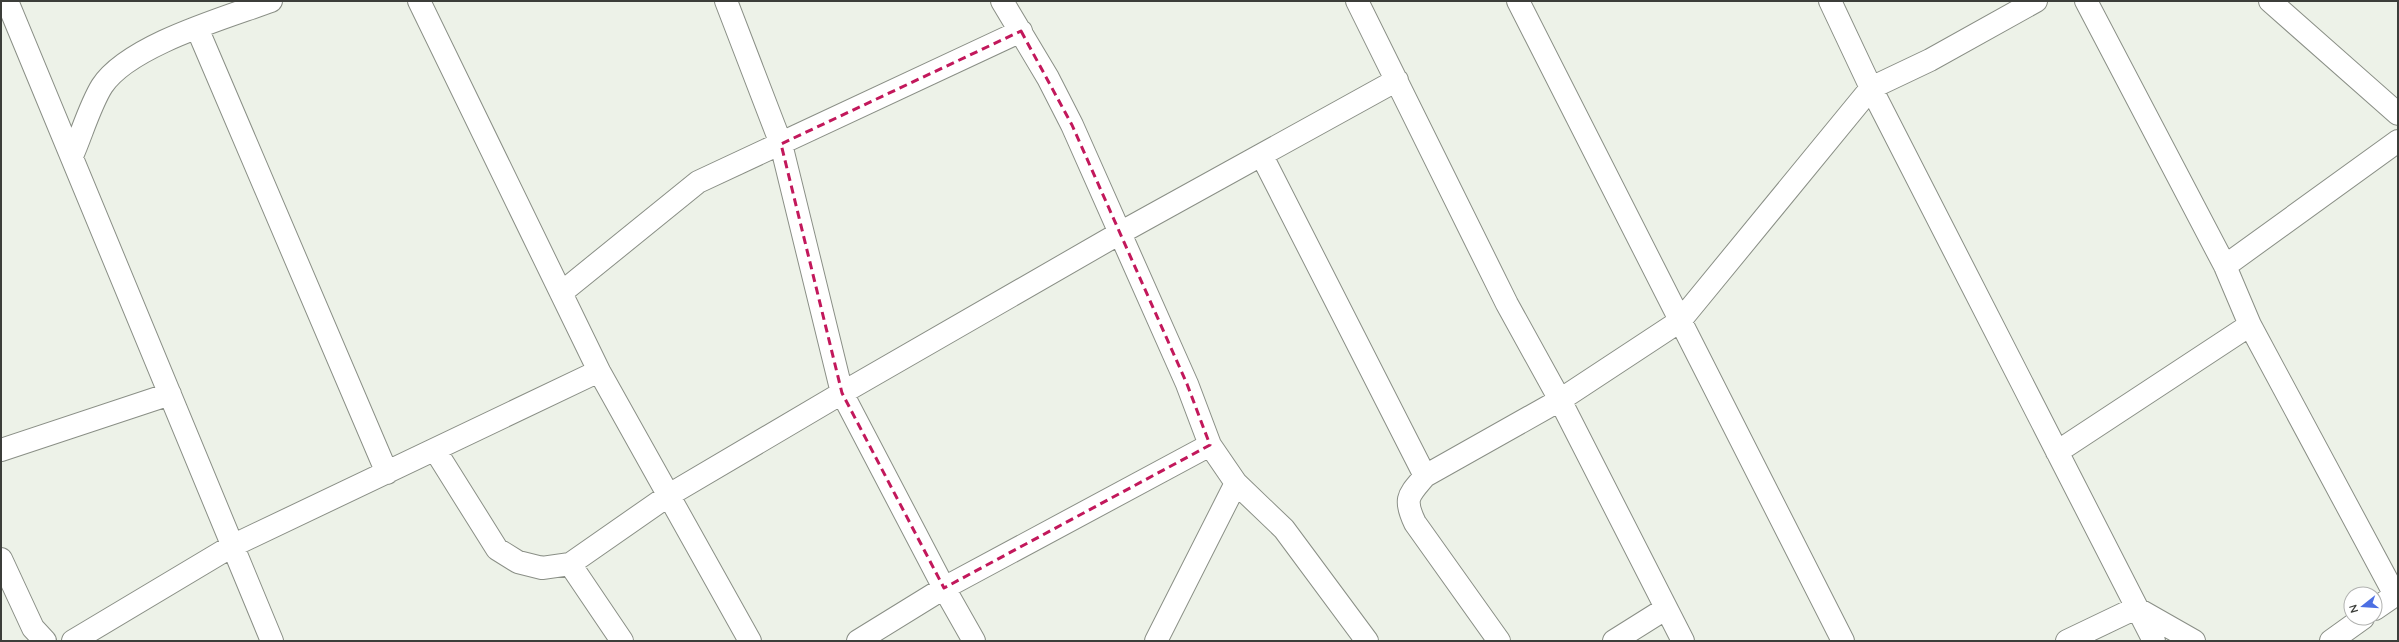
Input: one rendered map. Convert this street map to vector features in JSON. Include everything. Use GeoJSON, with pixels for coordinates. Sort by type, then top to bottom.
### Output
{"type":"FeatureCollection","features":[{"type":"Feature","properties":{"kind":"street"},"geometry":{"type":"LineString","coordinates":[[7,1],[272,641]]}},
{"type":"Feature","properties":{"kind":"street"},"geometry":{"type":"LineString","coordinates":[[72,156],[102,86],[125,63],[197,28],[270,1]]}},
{"type":"Feature","properties":{"kind":"street"},"geometry":{"type":"LineString","coordinates":[[419,1],[599,371],[750,641]]}},
{"type":"Feature","properties":{"kind":"street"},"geometry":{"type":"LineString","coordinates":[[726,1],[781,144],[842,393],[944,588],[974,641]]}},
{"type":"Feature","properties":{"kind":"street"},"geometry":{"type":"LineString","coordinates":[[1002,1],[1048,78],[1072,125],[1187,384],[1210,445],[1236,483],[1284,529],[1367,641]]}},
{"type":"Feature","properties":{"kind":"street"},"geometry":{"type":"LineString","coordinates":[[1357,1],[1507,304],[1560,400],[1665,609],[1683,641]]}},
{"type":"Feature","properties":{"kind":"street"},"geometry":{"type":"LineString","coordinates":[[1518,1],[1842,641]]}},
{"type":"Feature","properties":{"kind":"street"},"geometry":{"type":"LineString","coordinates":[[1830,1],[1872,88],[2154,641]]}},
{"type":"Feature","properties":{"kind":"street"},"geometry":{"type":"LineString","coordinates":[[1499,641],[1415,523],[1407,506],[1409,495],[1425,476],[1560,400],[1680,321],[1872,88],[1930,60],[2036,1]]}},
{"type":"Feature","properties":{"kind":"street"},"geometry":{"type":"LineString","coordinates":[[2086,1],[2225,266],[2250,325],[2396,594],[2383,603]]}},
{"type":"Feature","properties":{"kind":"street"},"geometry":{"type":"LineString","coordinates":[[2270,1],[2398,114]]}},
{"type":"Feature","properties":{"kind":"street"},"geometry":{"type":"LineString","coordinates":[[197,28],[387,473]]}},
{"type":"Feature","properties":{"kind":"street"},"geometry":{"type":"LineString","coordinates":[[561,293],[698,182],[1021,31]]}},
{"type":"Feature","properties":{"kind":"street"},"geometry":{"type":"LineString","coordinates":[[435,450],[497,549],[518,562],[542,568],[570,564],[669,495],[842,393],[1120,233],[1262,156],[1397,80]]}},
{"type":"Feature","properties":{"kind":"street"},"geometry":{"type":"LineString","coordinates":[[2225,266],[2398,140]]}},
{"type":"Feature","properties":{"kind":"street"},"geometry":{"type":"LineString","coordinates":[[1262,156],[1425,476]]}},
{"type":"Feature","properties":{"kind":"street"},"geometry":{"type":"LineString","coordinates":[[2057,452],[2250,325]]}},
{"type":"Feature","properties":{"kind":"street"},"geometry":{"type":"LineString","coordinates":[[73,641],[232,546],[599,371]]}},
{"type":"Feature","properties":{"kind":"street"},"geometry":{"type":"LineString","coordinates":[[1,450],[170,394]]}},
{"type":"Feature","properties":{"kind":"street"},"geometry":{"type":"LineString","coordinates":[[858,641],[944,588],[1210,445]]}},
{"type":"Feature","properties":{"kind":"street"},"geometry":{"type":"LineString","coordinates":[[1156,641],[1236,483]]}},
{"type":"Feature","properties":{"kind":"street"},"geometry":{"type":"LineString","coordinates":[[1,559],[33,628],[46,641]]}},
{"type":"Feature","properties":{"kind":"street"},"geometry":{"type":"LineString","coordinates":[[570,564],[622,641]]}},
{"type":"Feature","properties":{"kind":"street"},"geometry":{"type":"LineString","coordinates":[[2067,641],[2136,608]]}},
{"type":"Feature","properties":{"kind":"street"},"geometry":{"type":"LineString","coordinates":[[2136,608],[2194,641]]}},
{"type":"Feature","properties":{"kind":"street"},"geometry":{"type":"LineString","coordinates":[[1614,641],[1665,609]]}},
{"type":"Feature","properties":{"kind":"street"},"geometry":{"type":"LineString","coordinates":[[2331,641],[2352,626]]}},
{"type":"Feature","properties":{"kind":"highlighted area"},"geometry":{"type":"Polygon","coordinates":[[[1021,31],[1072,125],[1187,384],[1210,445],[944,588],[842,393],[781,144],[1021,31]]]}}]}
